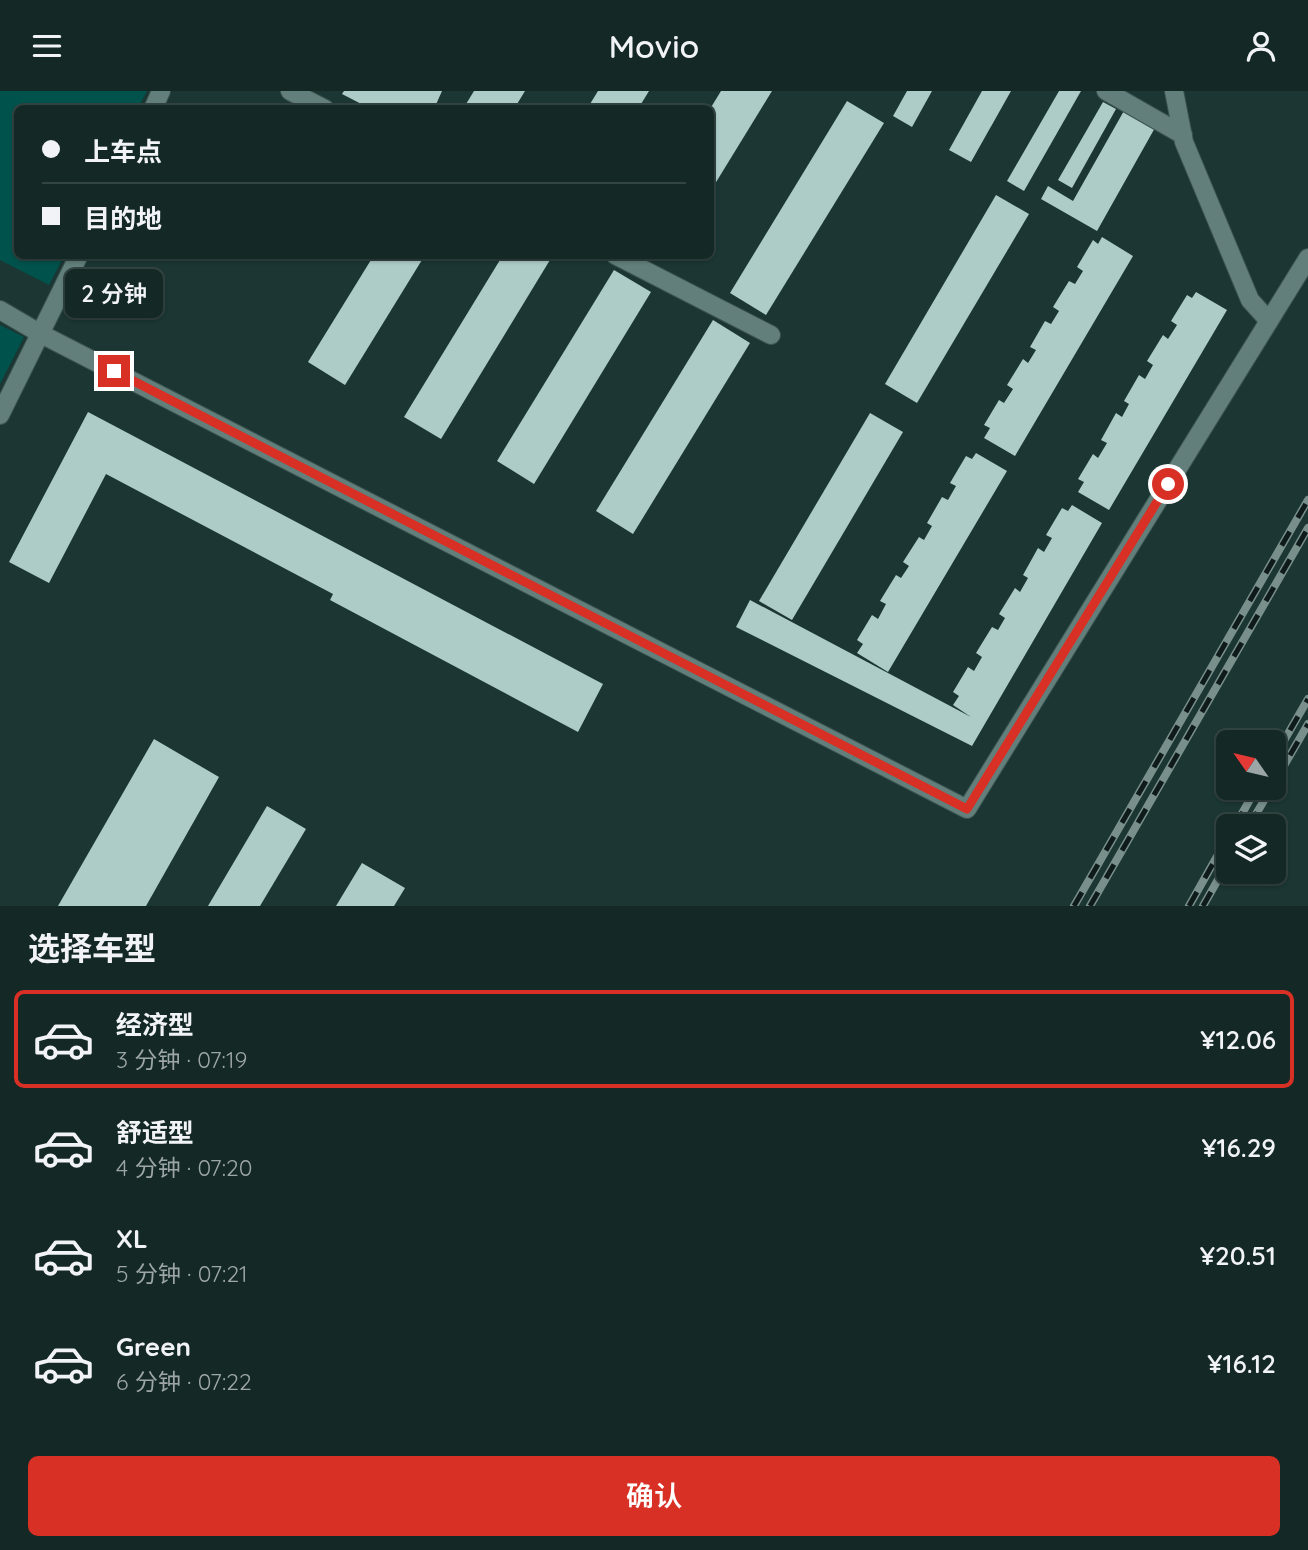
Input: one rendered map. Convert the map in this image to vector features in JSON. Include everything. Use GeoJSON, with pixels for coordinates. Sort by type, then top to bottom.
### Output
{"type":"FeatureCollection","features":[{"type":"Feature","properties":{"kind":"street"},"geometry":{"type":"LineString","coordinates":[[290,91],[317,105]]}},
{"type":"Feature","properties":{"kind":"street"},"geometry":{"type":"LineString","coordinates":[[1106,91],[1183,135]]}},
{"type":"Feature","properties":{"kind":"street"},"geometry":{"type":"LineString","coordinates":[[1174,91],[1183,135],[1250,300],[1269,321]]}},
{"type":"Feature","properties":{"kind":"street"},"geometry":{"type":"LineString","coordinates":[[0,310],[40,334],[967,809],[1308,258]]}},
{"type":"Feature","properties":{"kind":"street"},"geometry":{"type":"LineString","coordinates":[[0,415],[77,259]]}},
{"type":"Feature","properties":{"kind":"street"},"geometry":{"type":"LineString","coordinates":[[623,259],[771,335]]}},
{"type":"Feature","properties":{"kind":"shaded area"},"geometry":{"type":"Polygon","coordinates":[[[0,91],[147,91],[140,105],[14,105],[14,259],[62,259],[49,285],[0,260],[0,91]]]}},
{"type":"Feature","properties":{"kind":"shaded area"},"geometry":{"type":"Polygon","coordinates":[[[0,325],[24,337],[0,384],[0,325]]]}},
{"type":"Feature","properties":{"kind":"building"},"geometry":{"type":"Polygon","coordinates":[[[344,91],[442,91],[436,105],[363,105],[342,94],[344,91]]]}},
{"type":"Feature","properties":{"kind":"building"},"geometry":{"type":"Polygon","coordinates":[[[474,91],[525,91],[516,105],[465,105],[474,91]]]}},
{"type":"Feature","properties":{"kind":"building"},"geometry":{"type":"Polygon","coordinates":[[[598,91],[649,91],[640,105],[589,105],[598,91]]]}},
{"type":"Feature","properties":{"kind":"building"},"geometry":{"type":"Polygon","coordinates":[[[721,91],[772,91],[714,185],[714,105],[721,91]]]}},
{"type":"Feature","properties":{"kind":"building"},"geometry":{"type":"Polygon","coordinates":[[[907,91],[932,91],[912,127],[893,116],[907,91]]]}},
{"type":"Feature","properties":{"kind":"building"},"geometry":{"type":"Polygon","coordinates":[[[982,91],[1011,91],[971,162],[949,150],[982,91]]]}},
{"type":"Feature","properties":{"kind":"building"},"geometry":{"type":"Polygon","coordinates":[[[1059,91],[1081,91],[1024,191],[1007,181],[1059,91]]]}},
{"type":"Feature","properties":{"kind":"building"},"geometry":{"type":"Polygon","coordinates":[[[847,101],[884,123],[766,315],[730,293],[847,101]]]}},
{"type":"Feature","properties":{"kind":"building"},"geometry":{"type":"Polygon","coordinates":[[[1103,102],[1116,109],[1072,188],[1058,180],[1103,102]]]}},
{"type":"Feature","properties":{"kind":"building"},"geometry":{"type":"Polygon","coordinates":[[[1125,109],[1156,126],[1097,231],[1041,199],[1048,186],[1073,201],[1125,109]]]}},
{"type":"Feature","properties":{"kind":"building"},"geometry":{"type":"Polygon","coordinates":[[[996,195],[1029,214],[917,403],[885,384],[996,195]]]}},
{"type":"Feature","properties":{"kind":"building"},"geometry":{"type":"Polygon","coordinates":[[[1102,237],[1133,256],[1015,456],[984,438],[990,428],[984,425],[999,400],[1004,403],[1013,389],[1007,385],[1023,359],[1028,363],[1036,350],[1030,347],[1045,321],[1051,324],[1059,311],[1053,307],[1069,281],[1075,284],[1083,271],[1077,267],[1093,240],[1098,244],[1102,237]]]}},
{"type":"Feature","properties":{"kind":"building"},"geometry":{"type":"Polygon","coordinates":[[[372,259],[423,259],[345,385],[308,362],[372,259]]]}},
{"type":"Feature","properties":{"kind":"building"},"geometry":{"type":"Polygon","coordinates":[[[501,259],[551,259],[441,439],[404,417],[501,259]]]}},
{"type":"Feature","properties":{"kind":"building"},"geometry":{"type":"Polygon","coordinates":[[[614,270],[651,292],[534,484],[497,461],[614,270]]]}},
{"type":"Feature","properties":{"kind":"building"},"geometry":{"type":"Polygon","coordinates":[[[1196,292],[1227,310],[1109,510],[1078,492],[1084,482],[1078,479],[1093,454],[1098,458],[1107,443],[1101,440],[1116,413],[1122,417],[1129,404],[1124,401],[1139,375],[1145,379],[1153,365],[1147,361],[1163,335],[1168,339],[1177,325],[1171,321],[1187,295],[1192,298],[1196,292]]]}},
{"type":"Feature","properties":{"kind":"building"},"geometry":{"type":"Polygon","coordinates":[[[713,320],[750,343],[633,534],[596,511],[713,320]]]}},
{"type":"Feature","properties":{"kind":"building"},"geometry":{"type":"Polygon","coordinates":[[[88,412],[603,684],[578,732],[330,600],[333,594],[106,474],[49,583],[9,562],[88,412]]]}},
{"type":"Feature","properties":{"kind":"building"},"geometry":{"type":"Polygon","coordinates":[[[870,413],[903,432],[792,620],[759,601],[870,413]]]}},
{"type":"Feature","properties":{"kind":"building"},"geometry":{"type":"Polygon","coordinates":[[[976,453],[1007,471],[888,672],[857,653],[863,644],[857,640],[872,615],[878,619],[886,604],[880,601],[896,575],[901,578],[909,566],[903,562],[919,537],[924,540],[932,526],[927,523],[942,497],[948,500],[956,486],[950,483],[966,456],[972,459],[976,453]]]}},
{"type":"Feature","properties":{"kind":"building"},"geometry":{"type":"Polygon","coordinates":[[[1072,505],[1102,523],[972,746],[736,627],[750,600],[971,717],[953,705],[959,696],[953,692],[968,667],[974,671],[982,657],[976,653],[992,627],[998,630],[1005,618],[999,614],[1015,588],[1020,592],[1028,578],[1023,575],[1038,548],[1044,552],[1052,538],[1046,535],[1062,508],[1068,511],[1072,505]]]}},
{"type":"Feature","properties":{"kind":"building"},"geometry":{"type":"Polygon","coordinates":[[[154,739],[219,777],[146,906],[58,906],[154,739]]]}},
{"type":"Feature","properties":{"kind":"building"},"geometry":{"type":"Polygon","coordinates":[[[267,806],[306,829],[260,906],[208,906],[267,806]]]}},
{"type":"Feature","properties":{"kind":"building"},"geometry":{"type":"Polygon","coordinates":[[[362,863],[405,888],[394,906],[336,906],[362,863]]]}},
{"type":"Feature","properties":{"kind":"railway"},"geometry":{"type":"LineString","coordinates":[[1074,906],[1308,500]]}},
{"type":"Feature","properties":{"kind":"railway"},"geometry":{"type":"LineString","coordinates":[[1090,906],[1308,528]]}},
{"type":"Feature","properties":{"kind":"railway"},"geometry":{"type":"LineString","coordinates":[[1286,737],[1308,699]]}},
{"type":"Feature","properties":{"kind":"railway"},"geometry":{"type":"LineString","coordinates":[[1286,762],[1308,724]]}},
{"type":"Feature","properties":{"kind":"railway"},"geometry":{"type":"LineString","coordinates":[[1242,814],[1250,800]]}},
{"type":"Feature","properties":{"kind":"railway"},"geometry":{"type":"LineString","coordinates":[[1256,814],[1264,800]]}},
{"type":"Feature","properties":{"kind":"railway"},"geometry":{"type":"LineString","coordinates":[[1189,906],[1216,858]]}},
{"type":"Feature","properties":{"kind":"railway"},"geometry":{"type":"LineString","coordinates":[[1203,906],[1216,883]]}},
{"type":"Feature","properties":{"kind":"route"},"geometry":{"type":"LineString","coordinates":[[114,371],[967,809],[1168,484]]}}]}
